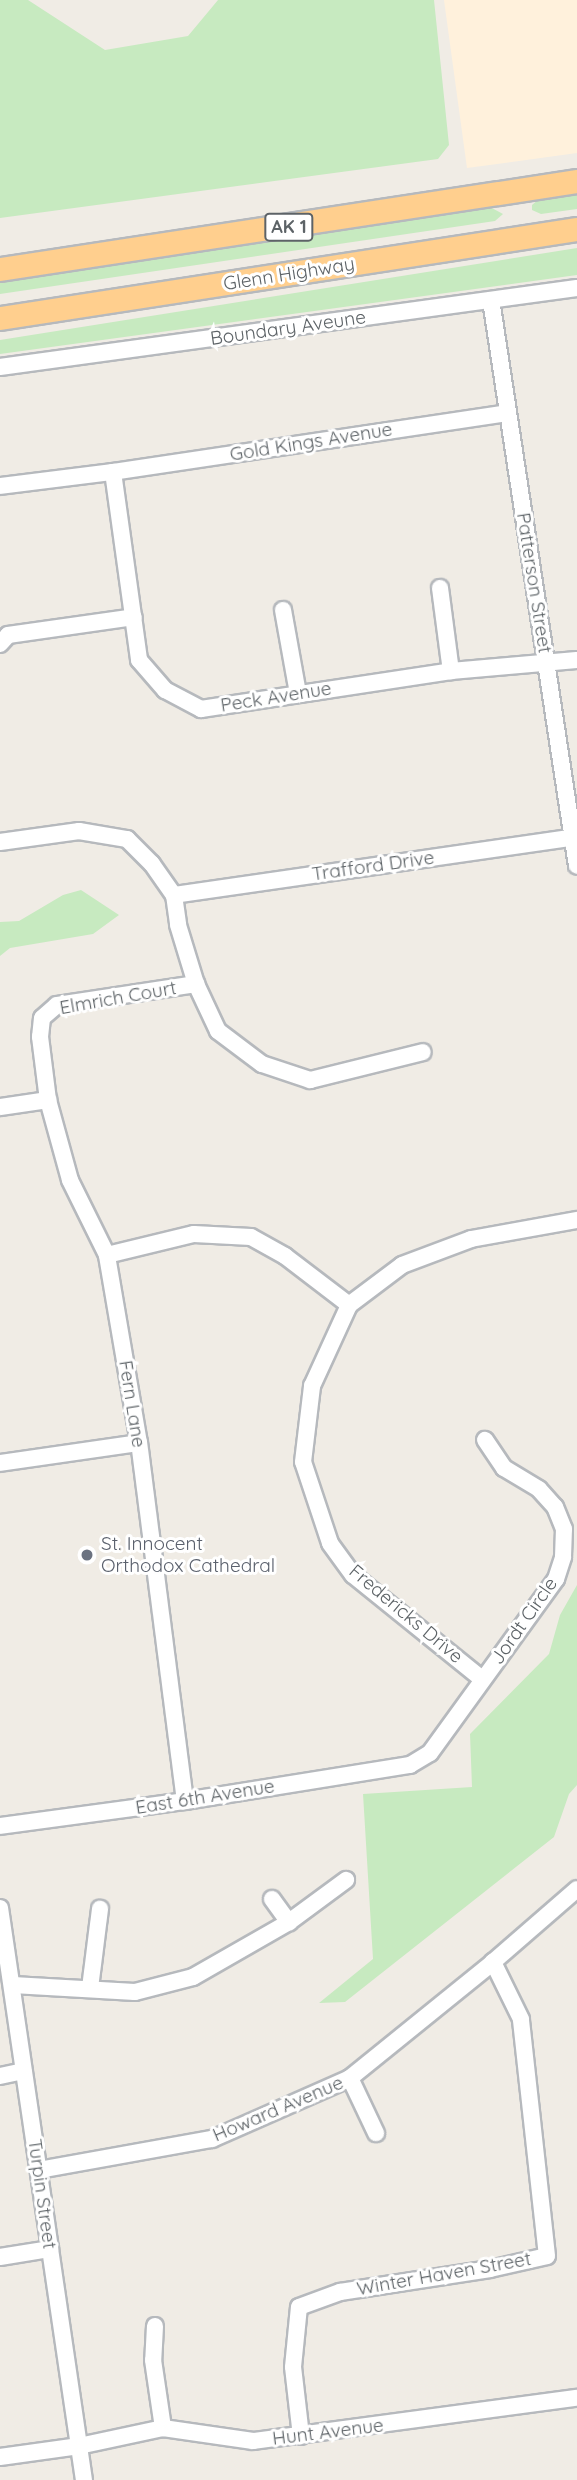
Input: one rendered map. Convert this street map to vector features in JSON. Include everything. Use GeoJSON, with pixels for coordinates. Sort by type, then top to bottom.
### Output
{"type":"FeatureCollection","features":[{"type":"Feature","properties":{"kind":"highway","name":"AK 1"},"geometry":{"type":"LineString","coordinates":[[0,269],[577,181]]}},
{"type":"Feature","properties":{"kind":"highway","name":"Glenn Highway"},"geometry":{"type":"LineString","coordinates":[[0,318],[577,229]]}},
{"type":"Feature","properties":{"kind":"highway"},"geometry":{"type":"LineString","coordinates":[[0,334],[136,306],[224,284]]}},
{"type":"Feature","properties":{"kind":"street","name":"Boundary Aveune"},"geometry":{"type":"LineString","coordinates":[[0,367],[577,288]]}},
{"type":"Feature","properties":{"kind":"street","name":"Patterson Street"},"geometry":{"type":"LineString","coordinates":[[491,300],[577,866]]}},
{"type":"Feature","properties":{"kind":"street","name":"Gold Kings Avenue"},"geometry":{"type":"LineString","coordinates":[[0,486],[113,472],[508,413]]}},
{"type":"Feature","properties":{"kind":"street","name":"Peck Avenue"},"geometry":{"type":"LineString","coordinates":[[113,472],[139,660],[165,690],[201,709],[451,671],[577,660]]}},
{"type":"Feature","properties":{"kind":"street"},"geometry":{"type":"LineString","coordinates":[[440,588],[451,671]]}},
{"type":"Feature","properties":{"kind":"street"},"geometry":{"type":"LineString","coordinates":[[283,610],[298,693]]}},
{"type":"Feature","properties":{"kind":"street"},"geometry":{"type":"LineString","coordinates":[[0,644],[8,635],[135,617]]}},
{"type":"Feature","properties":{"kind":"street"},"geometry":{"type":"LineString","coordinates":[[0,842],[79,831],[127,839],[152,864],[174,895],[178,925],[196,984],[218,1031],[262,1064],[310,1080],[423,1052]]}},
{"type":"Feature","properties":{"kind":"street","name":"Trafford Drive"},"geometry":{"type":"LineString","coordinates":[[174,895],[572,838]]}},
{"type":"Feature","properties":{"kind":"street","name":"Elmrich Court"},"geometry":{"type":"LineString","coordinates":[[42,1018],[57,1006],[196,984]]}},
{"type":"Feature","properties":{"kind":"street","name":"Fern Lane"},"geometry":{"type":"LineString","coordinates":[[42,1018],[40,1037],[48,1100],[71,1180],[107,1255],[139,1443],[185,1801]]}},
{"type":"Feature","properties":{"kind":"street"},"geometry":{"type":"LineString","coordinates":[[0,1107],[48,1100]]}},
{"type":"Feature","properties":{"kind":"street","name":"Fredericks Drive"},"geometry":{"type":"LineString","coordinates":[[482,1679],[353,1575],[330,1543],[303,1462],[312,1386],[349,1305],[401,1265],[426,1253],[471,1238],[577,1220]]}},
{"type":"Feature","properties":{"kind":"street"},"geometry":{"type":"LineString","coordinates":[[107,1255],[194,1234],[251,1237],[285,1256],[349,1305]]}},
{"type":"Feature","properties":{"kind":"street","name":"Jordt Circle"},"geometry":{"type":"LineString","coordinates":[[410,1765],[430,1753],[556,1579],[563,1557],[564,1529],[555,1507],[538,1489],[504,1468],[485,1440]]}},
{"type":"Feature","properties":{"kind":"street"},"geometry":{"type":"LineString","coordinates":[[0,1463],[139,1443]]}},
{"type":"Feature","properties":{"kind":"street","name":"East 6th Avenue"},"geometry":{"type":"LineString","coordinates":[[0,1826],[185,1801],[410,1765]]}},
{"type":"Feature","properties":{"kind":"street"},"geometry":{"type":"LineString","coordinates":[[13,1985],[135,1992],[194,1977],[289,1922],[346,1880]]}},
{"type":"Feature","properties":{"kind":"street","name":"Howard Avenue"},"geometry":{"type":"LineString","coordinates":[[40,2170],[215,2145],[350,2078],[493,1962],[577,1889]]}},
{"type":"Feature","properties":{"kind":"street"},"geometry":{"type":"LineString","coordinates":[[272,1899],[289,1922]]}},
{"type":"Feature","properties":{"kind":"street","name":"Turpin Street"},"geometry":{"type":"LineString","coordinates":[[0,1909],[84,2480]]}},
{"type":"Feature","properties":{"kind":"street"},"geometry":{"type":"LineString","coordinates":[[90,1988],[100,1909]]}},
{"type":"Feature","properties":{"kind":"street","name":"Winter Haven Street"},"geometry":{"type":"LineString","coordinates":[[301,2436],[293,2367],[299,2307],[340,2292],[490,2269],[547,2256],[521,2019],[493,1962]]}},
{"type":"Feature","properties":{"kind":"street"},"geometry":{"type":"LineString","coordinates":[[0,2076],[23,2071]]}},
{"type":"Feature","properties":{"kind":"street"},"geometry":{"type":"LineString","coordinates":[[350,2078],[376,2133]]}},
{"type":"Feature","properties":{"kind":"street"},"geometry":{"type":"LineString","coordinates":[[0,2256],[50,2249]]}},
{"type":"Feature","properties":{"kind":"street"},"geometry":{"type":"LineString","coordinates":[[155,2326],[153,2360],[163,2428]]}},
{"type":"Feature","properties":{"kind":"street","name":"Hunt Avenue"},"geometry":{"type":"LineString","coordinates":[[0,2457],[79,2446],[163,2428],[253,2441],[577,2398]]}},
{"type":"Feature","properties":{"kind":"shaded area"},"geometry":{"type":"Polygon","coordinates":[[[444,0],[577,0],[577,153],[467,168],[444,0]]]}},
{"type":"Feature","properties":{"kind":"green space"},"geometry":{"type":"Polygon","coordinates":[[[0,0],[28,0],[105,50],[188,36],[218,0],[434,0],[449,145],[438,159],[0,218],[0,0]]]}},
{"type":"Feature","properties":{"kind":"green space"},"geometry":{"type":"Polygon","coordinates":[[[577,193],[577,209],[541,214],[532,210],[532,205],[539,199],[577,193]]]}},
{"type":"Feature","properties":{"kind":"green space"},"geometry":{"type":"Polygon","coordinates":[[[490,207],[503,214],[495,221],[0,294],[0,282],[490,207]]]}},
{"type":"Feature","properties":{"kind":"green space"},"geometry":{"type":"Polygon","coordinates":[[[577,248],[577,275],[0,354],[0,340],[577,248]]]}},
{"type":"Feature","properties":{"kind":"green space"},"geometry":{"type":"Polygon","coordinates":[[[81,890],[119,915],[93,934],[10,948],[0,956],[0,922],[19,921],[63,895],[81,890]]]}},
{"type":"Feature","properties":{"kind":"green space"},"geometry":{"type":"Polygon","coordinates":[[[577,1585],[577,1785],[569,1794],[554,1837],[345,2002],[319,2003],[373,1959],[363,1794],[472,1787],[470,1734],[549,1654],[560,1615],[577,1585]]]}},
{"type":"Feature","properties":{"kind":"place","name":"St. Innocent Orthodox Cathedral"},"geometry":{"type":"Point","coordinates":[87,1555]}}]}
